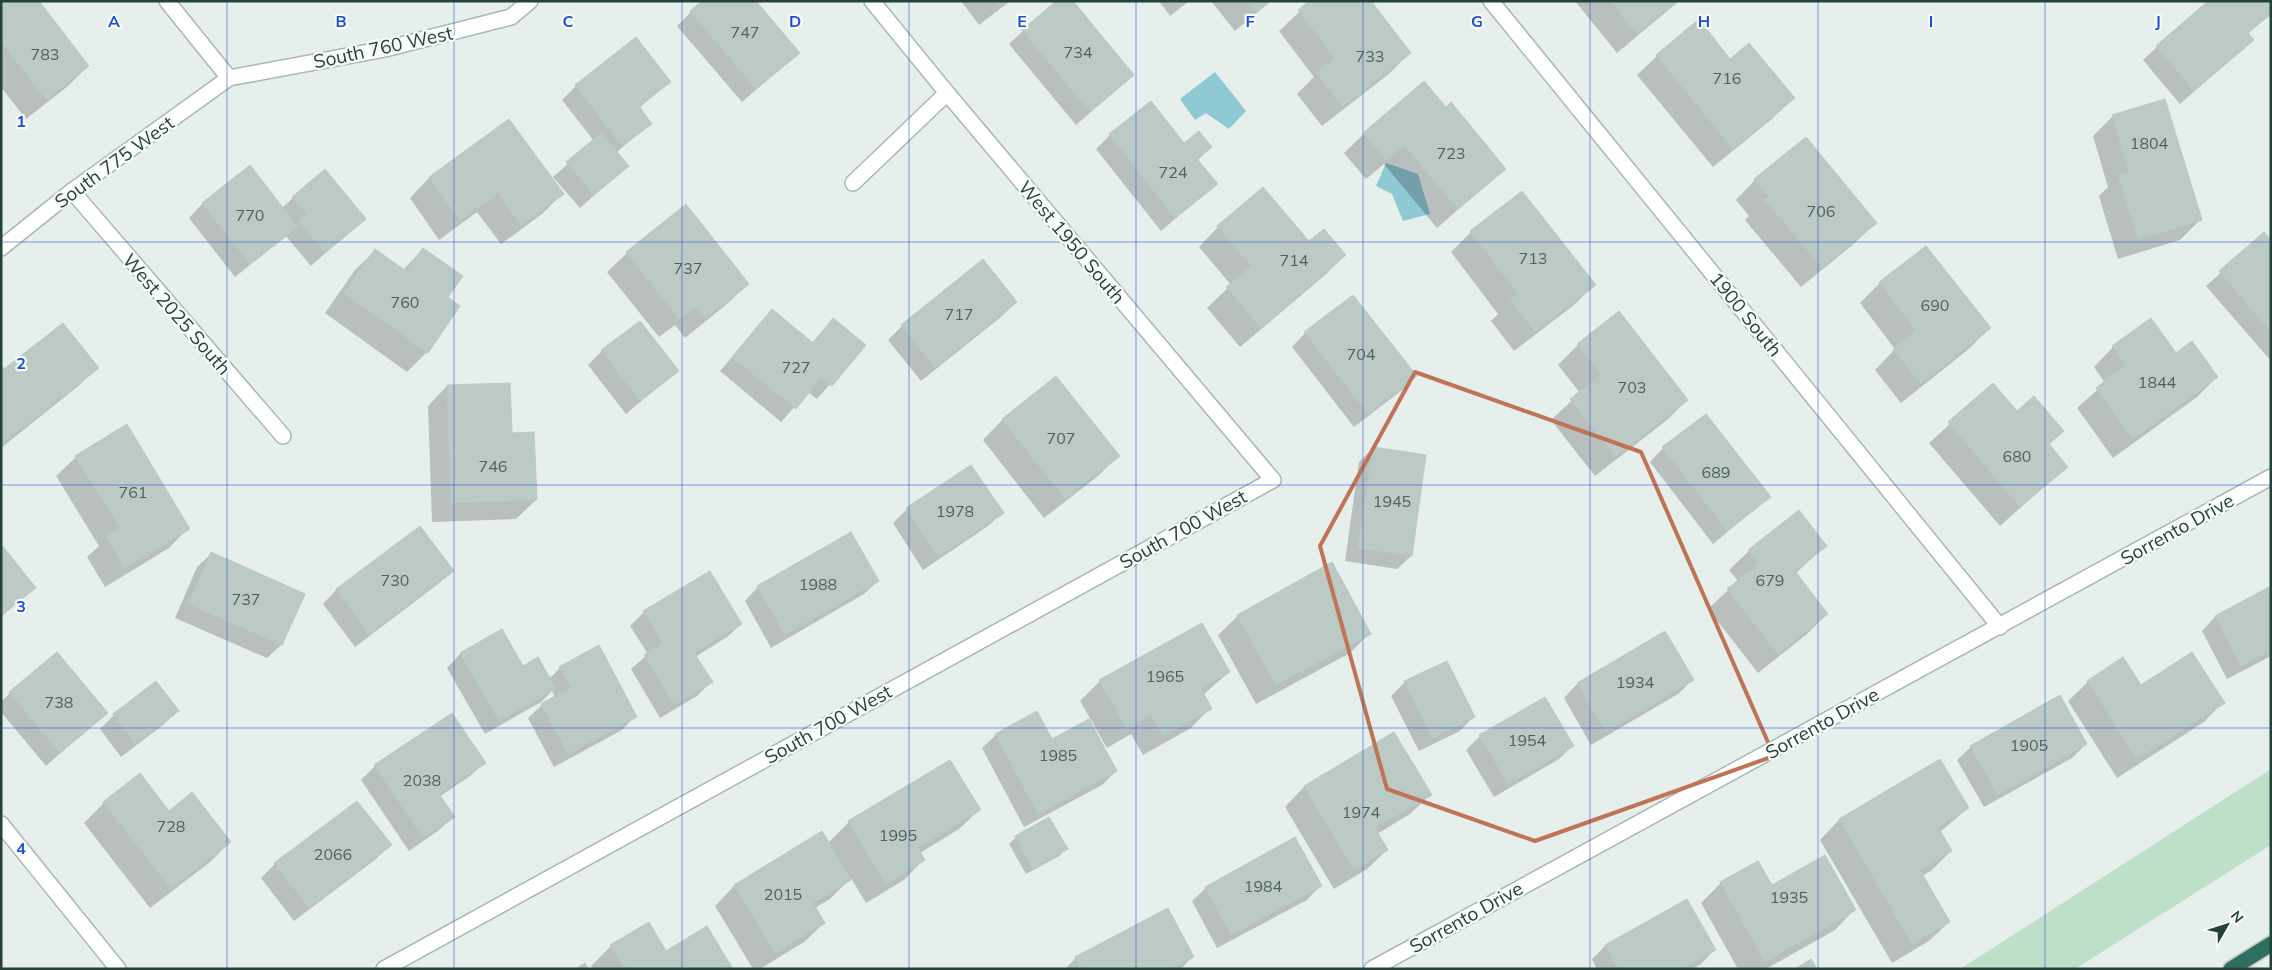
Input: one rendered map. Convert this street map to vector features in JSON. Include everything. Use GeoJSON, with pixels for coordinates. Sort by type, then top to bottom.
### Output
{"type":"FeatureCollection","features":[{"type":"Feature","properties":{"kind":"highway"},"geometry":{"type":"LineString","coordinates":[[2231,969],[2271,944]]}},
{"type":"Feature","properties":{"kind":"street"},"geometry":{"type":"LineString","coordinates":[[167,1],[229,78]]}},
{"type":"Feature","properties":{"kind":"street","name":"South 760 West"},"geometry":{"type":"LineString","coordinates":[[229,78],[385,49],[511,17],[530,1]]}},
{"type":"Feature","properties":{"kind":"street","name":"West 1950 South"},"geometry":{"type":"LineString","coordinates":[[872,1],[946,93],[1273,480]]}},
{"type":"Feature","properties":{"kind":"street","name":"1900 South"},"geometry":{"type":"LineString","coordinates":[[1492,1],[2000,626]]}},
{"type":"Feature","properties":{"kind":"street","name":"South 775 West"},"geometry":{"type":"LineString","coordinates":[[1,248],[72,191],[229,78]]}},
{"type":"Feature","properties":{"kind":"street"},"geometry":{"type":"LineString","coordinates":[[853,183],[946,93]]}},
{"type":"Feature","properties":{"kind":"street","name":"West 2025 South"},"geometry":{"type":"LineString","coordinates":[[72,191],[283,436]]}},
{"type":"Feature","properties":{"kind":"street","name":"Sorrento Drive"},"geometry":{"type":"LineString","coordinates":[[1372,969],[2271,477]]}},
{"type":"Feature","properties":{"kind":"street","name":"South 700 West"},"geometry":{"type":"LineString","coordinates":[[384,969],[1273,480]]}},
{"type":"Feature","properties":{"kind":"street"},"geometry":{"type":"LineString","coordinates":[[1,824],[118,969]]}},
{"type":"Feature","properties":{"kind":"highlighted area"},"geometry":{"type":"Polygon","coordinates":[[[1415,372],[1641,452],[1774,756],[1535,841],[1387,789],[1320,546],[1415,372]]]}},
{"type":"Feature","properties":{"kind":"green space"},"geometry":{"type":"Polygon","coordinates":[[[2271,769],[2271,845],[2075,969],[1960,969],[2271,769]]]}},
{"type":"Feature","properties":{"kind":"water"},"geometry":{"type":"Polygon","coordinates":[[[1215,72],[1246,111],[1229,129],[1206,113],[1195,120],[1180,99],[1215,72]]]}},
{"type":"Feature","properties":{"kind":"water"},"geometry":{"type":"Polygon","coordinates":[[[1386,163],[1418,174],[1430,214],[1403,221],[1392,194],[1376,186],[1386,163]]]}},
{"type":"Feature","properties":{"kind":"building"},"geometry":{"type":"Polygon","coordinates":[[[1,1],[39,1],[89,66],[46,100],[1,42],[1,1]]]}},
{"type":"Feature","properties":{"kind":"building"},"geometry":{"type":"Polygon","coordinates":[[[702,1],[756,1],[800,53],[756,89],[690,11],[702,1]]]}},
{"type":"Feature","properties":{"kind":"building"},"geometry":{"type":"Polygon","coordinates":[[[996,1],[1006,1],[1000,6],[996,1]]]}},
{"type":"Feature","properties":{"kind":"building"},"geometry":{"type":"Polygon","coordinates":[[[1056,1],[1073,1],[1134,75],[1090,112],[1022,30],[1056,1]]]}},
{"type":"Feature","properties":{"kind":"building"},"geometry":{"type":"Polygon","coordinates":[[[1247,1],[1269,1],[1256,12],[1247,1]]]}},
{"type":"Feature","properties":{"kind":"building"},"geometry":{"type":"Polygon","coordinates":[[[1309,1],[1371,1],[1411,53],[1343,107],[1316,73],[1335,58],[1298,10],[1309,1]]]}},
{"type":"Feature","properties":{"kind":"building"},"geometry":{"type":"Polygon","coordinates":[[[1610,1],[1678,1],[1637,34],[1610,1]]]}},
{"type":"Feature","properties":{"kind":"building"},"geometry":{"type":"Polygon","coordinates":[[[2208,1],[2271,1],[2271,14],[2248,33],[2254,40],[2194,91],[2156,46],[2208,1]]]}},
{"type":"Feature","properties":{"kind":"building"},"geometry":{"type":"Polygon","coordinates":[[[1699,19],[1730,59],[1749,43],[1795,98],[1733,149],[1656,55],[1699,19]]]}},
{"type":"Feature","properties":{"kind":"building"},"geometry":{"type":"Polygon","coordinates":[[[636,37],[671,82],[639,106],[652,124],[622,146],[575,85],[636,37]]]}},
{"type":"Feature","properties":{"kind":"building"},"geometry":{"type":"Polygon","coordinates":[[[1424,81],[1446,107],[1451,102],[1506,169],[1458,209],[1404,145],[1386,160],[1363,133],[1424,81]]]}},
{"type":"Feature","properties":{"kind":"building"},"geometry":{"type":"Polygon","coordinates":[[[2165,99],[2202,220],[2138,240],[2118,175],[2129,172],[2112,115],[2165,99]]]}},
{"type":"Feature","properties":{"kind":"building"},"geometry":{"type":"Polygon","coordinates":[[[1151,101],[1184,143],[1199,131],[1212,147],[1197,159],[1218,184],[1175,218],[1109,134],[1151,101]]]}},
{"type":"Feature","properties":{"kind":"building"},"geometry":{"type":"Polygon","coordinates":[[[509,119],[564,194],[521,225],[498,193],[460,221],[429,177],[509,119]]]}},
{"type":"Feature","properties":{"kind":"building"},"geometry":{"type":"Polygon","coordinates":[[[601,133],[629,166],[594,195],[566,162],[601,133]]]}},
{"type":"Feature","properties":{"kind":"building"},"geometry":{"type":"Polygon","coordinates":[[[1806,137],[1877,223],[1822,268],[1764,199],[1769,196],[1754,179],[1806,137]]]}},
{"type":"Feature","properties":{"kind":"building"},"geometry":{"type":"Polygon","coordinates":[[[250,165],[298,227],[250,264],[202,203],[250,165]]]}},
{"type":"Feature","properties":{"kind":"building"},"geometry":{"type":"Polygon","coordinates":[[[325,169],[366,219],[325,253],[298,221],[307,214],[292,197],[325,169]]]}},
{"type":"Feature","properties":{"kind":"building"},"geometry":{"type":"Polygon","coordinates":[[[1263,187],[1309,241],[1324,229],[1346,255],[1261,328],[1226,287],[1251,266],[1217,226],[1263,187]]]}},
{"type":"Feature","properties":{"kind":"building"},"geometry":{"type":"Polygon","coordinates":[[[1522,191],[1596,285],[1535,332],[1510,300],[1518,294],[1470,231],[1522,191]]]}},
{"type":"Feature","properties":{"kind":"building"},"geometry":{"type":"Polygon","coordinates":[[[686,204],[749,284],[705,319],[695,307],[679,319],[626,252],[686,204]]]}},
{"type":"Feature","properties":{"kind":"building"},"geometry":{"type":"Polygon","coordinates":[[[2264,232],[2271,240],[2271,332],[2219,271],[2264,232]]]}},
{"type":"Feature","properties":{"kind":"building"},"geometry":{"type":"Polygon","coordinates":[[[1926,246],[1991,328],[1921,384],[1893,349],[1916,331],[1879,282],[1926,246]]]}},
{"type":"Feature","properties":{"kind":"building"},"geometry":{"type":"Polygon","coordinates":[[[423,248],[463,276],[448,297],[460,306],[428,353],[344,293],[375,249],[406,271],[423,248]]]}},
{"type":"Feature","properties":{"kind":"building"},"geometry":{"type":"Polygon","coordinates":[[[983,259],[1017,302],[935,368],[901,325],[983,259]]]}},
{"type":"Feature","properties":{"kind":"building"},"geometry":{"type":"Polygon","coordinates":[[[1353,295],[1417,376],[1368,414],[1304,332],[1353,295]]]}},
{"type":"Feature","properties":{"kind":"building"},"geometry":{"type":"Polygon","coordinates":[[[772,309],[813,343],[833,318],[866,345],[832,386],[821,378],[796,409],[732,357],[772,309]]]}},
{"type":"Feature","properties":{"kind":"building"},"geometry":{"type":"Polygon","coordinates":[[[1619,311],[1688,400],[1615,457],[1570,399],[1601,375],[1577,344],[1619,311]]]}},
{"type":"Feature","properties":{"kind":"building"},"geometry":{"type":"Polygon","coordinates":[[[2151,318],[2176,353],[2192,341],[2218,377],[2133,439],[2096,388],[2126,365],[2112,346],[2151,318]]]}},
{"type":"Feature","properties":{"kind":"building"},"geometry":{"type":"Polygon","coordinates":[[[640,321],[679,371],[640,401],[601,350],[640,321]]]}},
{"type":"Feature","properties":{"kind":"building"},"geometry":{"type":"Polygon","coordinates":[[[63,323],[99,368],[1,445],[1,365],[4,369],[63,323]]]}},
{"type":"Feature","properties":{"kind":"building"},"geometry":{"type":"Polygon","coordinates":[[[1056,376],[1120,456],[1065,499],[1002,419],[1056,376]]]}},
{"type":"Feature","properties":{"kind":"building"},"geometry":{"type":"Polygon","coordinates":[[[510,383],[512,433],[534,432],[537,500],[451,503],[447,385],[510,383]]]}},
{"type":"Feature","properties":{"kind":"building"},"geometry":{"type":"Polygon","coordinates":[[[1993,383],[2017,411],[2034,396],[2064,431],[2049,444],[2068,467],[2020,507],[1948,422],[1993,383]]]}},
{"type":"Feature","properties":{"kind":"building"},"geometry":{"type":"Polygon","coordinates":[[[1706,414],[1771,497],[1727,531],[1662,447],[1706,414]]]}},
{"type":"Feature","properties":{"kind":"building"},"geometry":{"type":"Polygon","coordinates":[[[127,424],[190,529],[125,568],[106,537],[120,528],[75,456],[127,424]]]}},
{"type":"Feature","properties":{"kind":"building"},"geometry":{"type":"Polygon","coordinates":[[[1373,447],[1426,455],[1412,556],[1358,548],[1373,447]]]}},
{"type":"Feature","properties":{"kind":"building"},"geometry":{"type":"Polygon","coordinates":[[[971,465],[1004,513],[938,557],[906,508],[971,465]]]}},
{"type":"Feature","properties":{"kind":"building"},"geometry":{"type":"Polygon","coordinates":[[[1799,510],[1827,546],[1795,571],[1828,614],[1778,654],[1727,589],[1759,563],[1748,550],[1799,510]]]}},
{"type":"Feature","properties":{"kind":"building"},"geometry":{"type":"Polygon","coordinates":[[[420,526],[454,571],[369,634],[336,589],[420,526]]]}},
{"type":"Feature","properties":{"kind":"building"},"geometry":{"type":"Polygon","coordinates":[[[851,532],[879,581],[785,635],[757,586],[851,532]]]}},
{"type":"Feature","properties":{"kind":"building"},"geometry":{"type":"Polygon","coordinates":[[[1,544],[36,588],[1,615],[1,544]]]}},
{"type":"Feature","properties":{"kind":"building"},"geometry":{"type":"Polygon","coordinates":[[[211,552],[305,594],[282,645],[188,604],[211,552]]]}},
{"type":"Feature","properties":{"kind":"building"},"geometry":{"type":"Polygon","coordinates":[[[1332,562],[1371,634],[1276,685],[1237,615],[1332,562]]]}},
{"type":"Feature","properties":{"kind":"building"},"geometry":{"type":"Polygon","coordinates":[[[710,571],[742,624],[694,653],[713,682],[674,705],[644,655],[663,643],[643,611],[710,571]]]}},
{"type":"Feature","properties":{"kind":"building"},"geometry":{"type":"Polygon","coordinates":[[[2271,586],[2271,651],[2241,666],[2215,616],[2271,586]]]}},
{"type":"Feature","properties":{"kind":"building"},"geometry":{"type":"Polygon","coordinates":[[[1202,623],[1230,672],[1201,688],[1212,709],[1163,736],[1151,715],[1127,729],[1099,680],[1202,623]]]}},
{"type":"Feature","properties":{"kind":"building"},"geometry":{"type":"Polygon","coordinates":[[[502,629],[523,666],[538,657],[556,689],[499,721],[460,653],[502,629]]]}},
{"type":"Feature","properties":{"kind":"building"},"geometry":{"type":"Polygon","coordinates":[[[1665,631],[1694,680],[1606,732],[1577,683],[1665,631]]]}},
{"type":"Feature","properties":{"kind":"building"},"geometry":{"type":"Polygon","coordinates":[[[599,645],[637,717],[568,754],[541,704],[571,687],[559,667],[599,645]]]}},
{"type":"Feature","properties":{"kind":"building"},"geometry":{"type":"Polygon","coordinates":[[[57,652],[108,713],[60,753],[9,692],[57,652]]]}},
{"type":"Feature","properties":{"kind":"building"},"geometry":{"type":"Polygon","coordinates":[[[2192,652],[2225,703],[2137,759],[2087,681],[2123,657],[2141,685],[2192,652]]]}},
{"type":"Feature","properties":{"kind":"building"},"geometry":{"type":"Polygon","coordinates":[[[1447,661],[1475,717],[1433,738],[1404,681],[1447,661]]]}},
{"type":"Feature","properties":{"kind":"building"},"geometry":{"type":"Polygon","coordinates":[[[156,681],[179,711],[135,744],[113,714],[156,681]]]}},
{"type":"Feature","properties":{"kind":"building"},"geometry":{"type":"Polygon","coordinates":[[[2060,695],[2087,744],[1998,795],[1970,746],[2060,695]]]}},
{"type":"Feature","properties":{"kind":"building"},"geometry":{"type":"Polygon","coordinates":[[[1545,697],[1574,746],[1508,784],[1479,735],[1545,697]]]}},
{"type":"Feature","properties":{"kind":"building"},"geometry":{"type":"Polygon","coordinates":[[[1037,711],[1052,739],[1089,719],[1117,771],[1038,814],[995,734],[1037,711]]]}},
{"type":"Feature","properties":{"kind":"building"},"geometry":{"type":"Polygon","coordinates":[[[452,713],[486,763],[439,794],[455,817],[423,838],[374,765],[452,713]]]}},
{"type":"Feature","properties":{"kind":"building"},"geometry":{"type":"Polygon","coordinates":[[[1394,732],[1432,795],[1375,828],[1388,850],[1354,870],[1304,786],[1394,732]]]}},
{"type":"Feature","properties":{"kind":"building"},"geometry":{"type":"Polygon","coordinates":[[[1940,759],[1969,808],[1938,827],[1952,851],[1920,870],[1950,922],[1912,944],[1839,819],[1940,759]]]}},
{"type":"Feature","properties":{"kind":"building"},"geometry":{"type":"Polygon","coordinates":[[[950,760],[981,810],[918,848],[925,860],[886,884],[848,821],[950,760]]]}},
{"type":"Feature","properties":{"kind":"building"},"geometry":{"type":"Polygon","coordinates":[[[140,773],[169,811],[192,792],[231,842],[171,889],[103,802],[140,773]]]}},
{"type":"Feature","properties":{"kind":"building"},"geometry":{"type":"Polygon","coordinates":[[[357,801],[392,845],[309,908],[274,863],[357,801]]]}},
{"type":"Feature","properties":{"kind":"building"},"geometry":{"type":"Polygon","coordinates":[[[1049,817],[1068,849],[1033,869],[1015,836],[1049,817]]]}},
{"type":"Feature","properties":{"kind":"building"},"geometry":{"type":"Polygon","coordinates":[[[822,831],[851,880],[813,903],[825,923],[775,953],[734,885],[822,831]]]}},
{"type":"Feature","properties":{"kind":"building"},"geometry":{"type":"Polygon","coordinates":[[[1295,837],[1322,886],[1231,935],[1205,887],[1295,837]]]}},
{"type":"Feature","properties":{"kind":"building"},"geometry":{"type":"Polygon","coordinates":[[[1825,855],[1856,910],[1765,962],[1720,882],[1758,861],[1772,885],[1825,855]]]}},
{"type":"Feature","properties":{"kind":"building"},"geometry":{"type":"Polygon","coordinates":[[[1687,899],[1716,950],[1682,969],[1618,969],[1605,945],[1687,899]]]}},
{"type":"Feature","properties":{"kind":"building"},"geometry":{"type":"Polygon","coordinates":[[[1168,908],[1194,957],[1172,969],[1081,969],[1075,957],[1168,908]]]}},
{"type":"Feature","properties":{"kind":"building"},"geometry":{"type":"Polygon","coordinates":[[[649,922],[666,951],[707,926],[733,969],[625,969],[610,945],[649,922]]]}},
{"type":"Feature","properties":{"kind":"building"},"geometry":{"type":"Polygon","coordinates":[[[1811,959],[1817,969],[1795,969],[1811,959]]]}},
{"type":"Feature","properties":{"kind":"building"},"geometry":{"type":"Polygon","coordinates":[[[585,963],[588,969],[576,969],[585,963]]]}}]}
